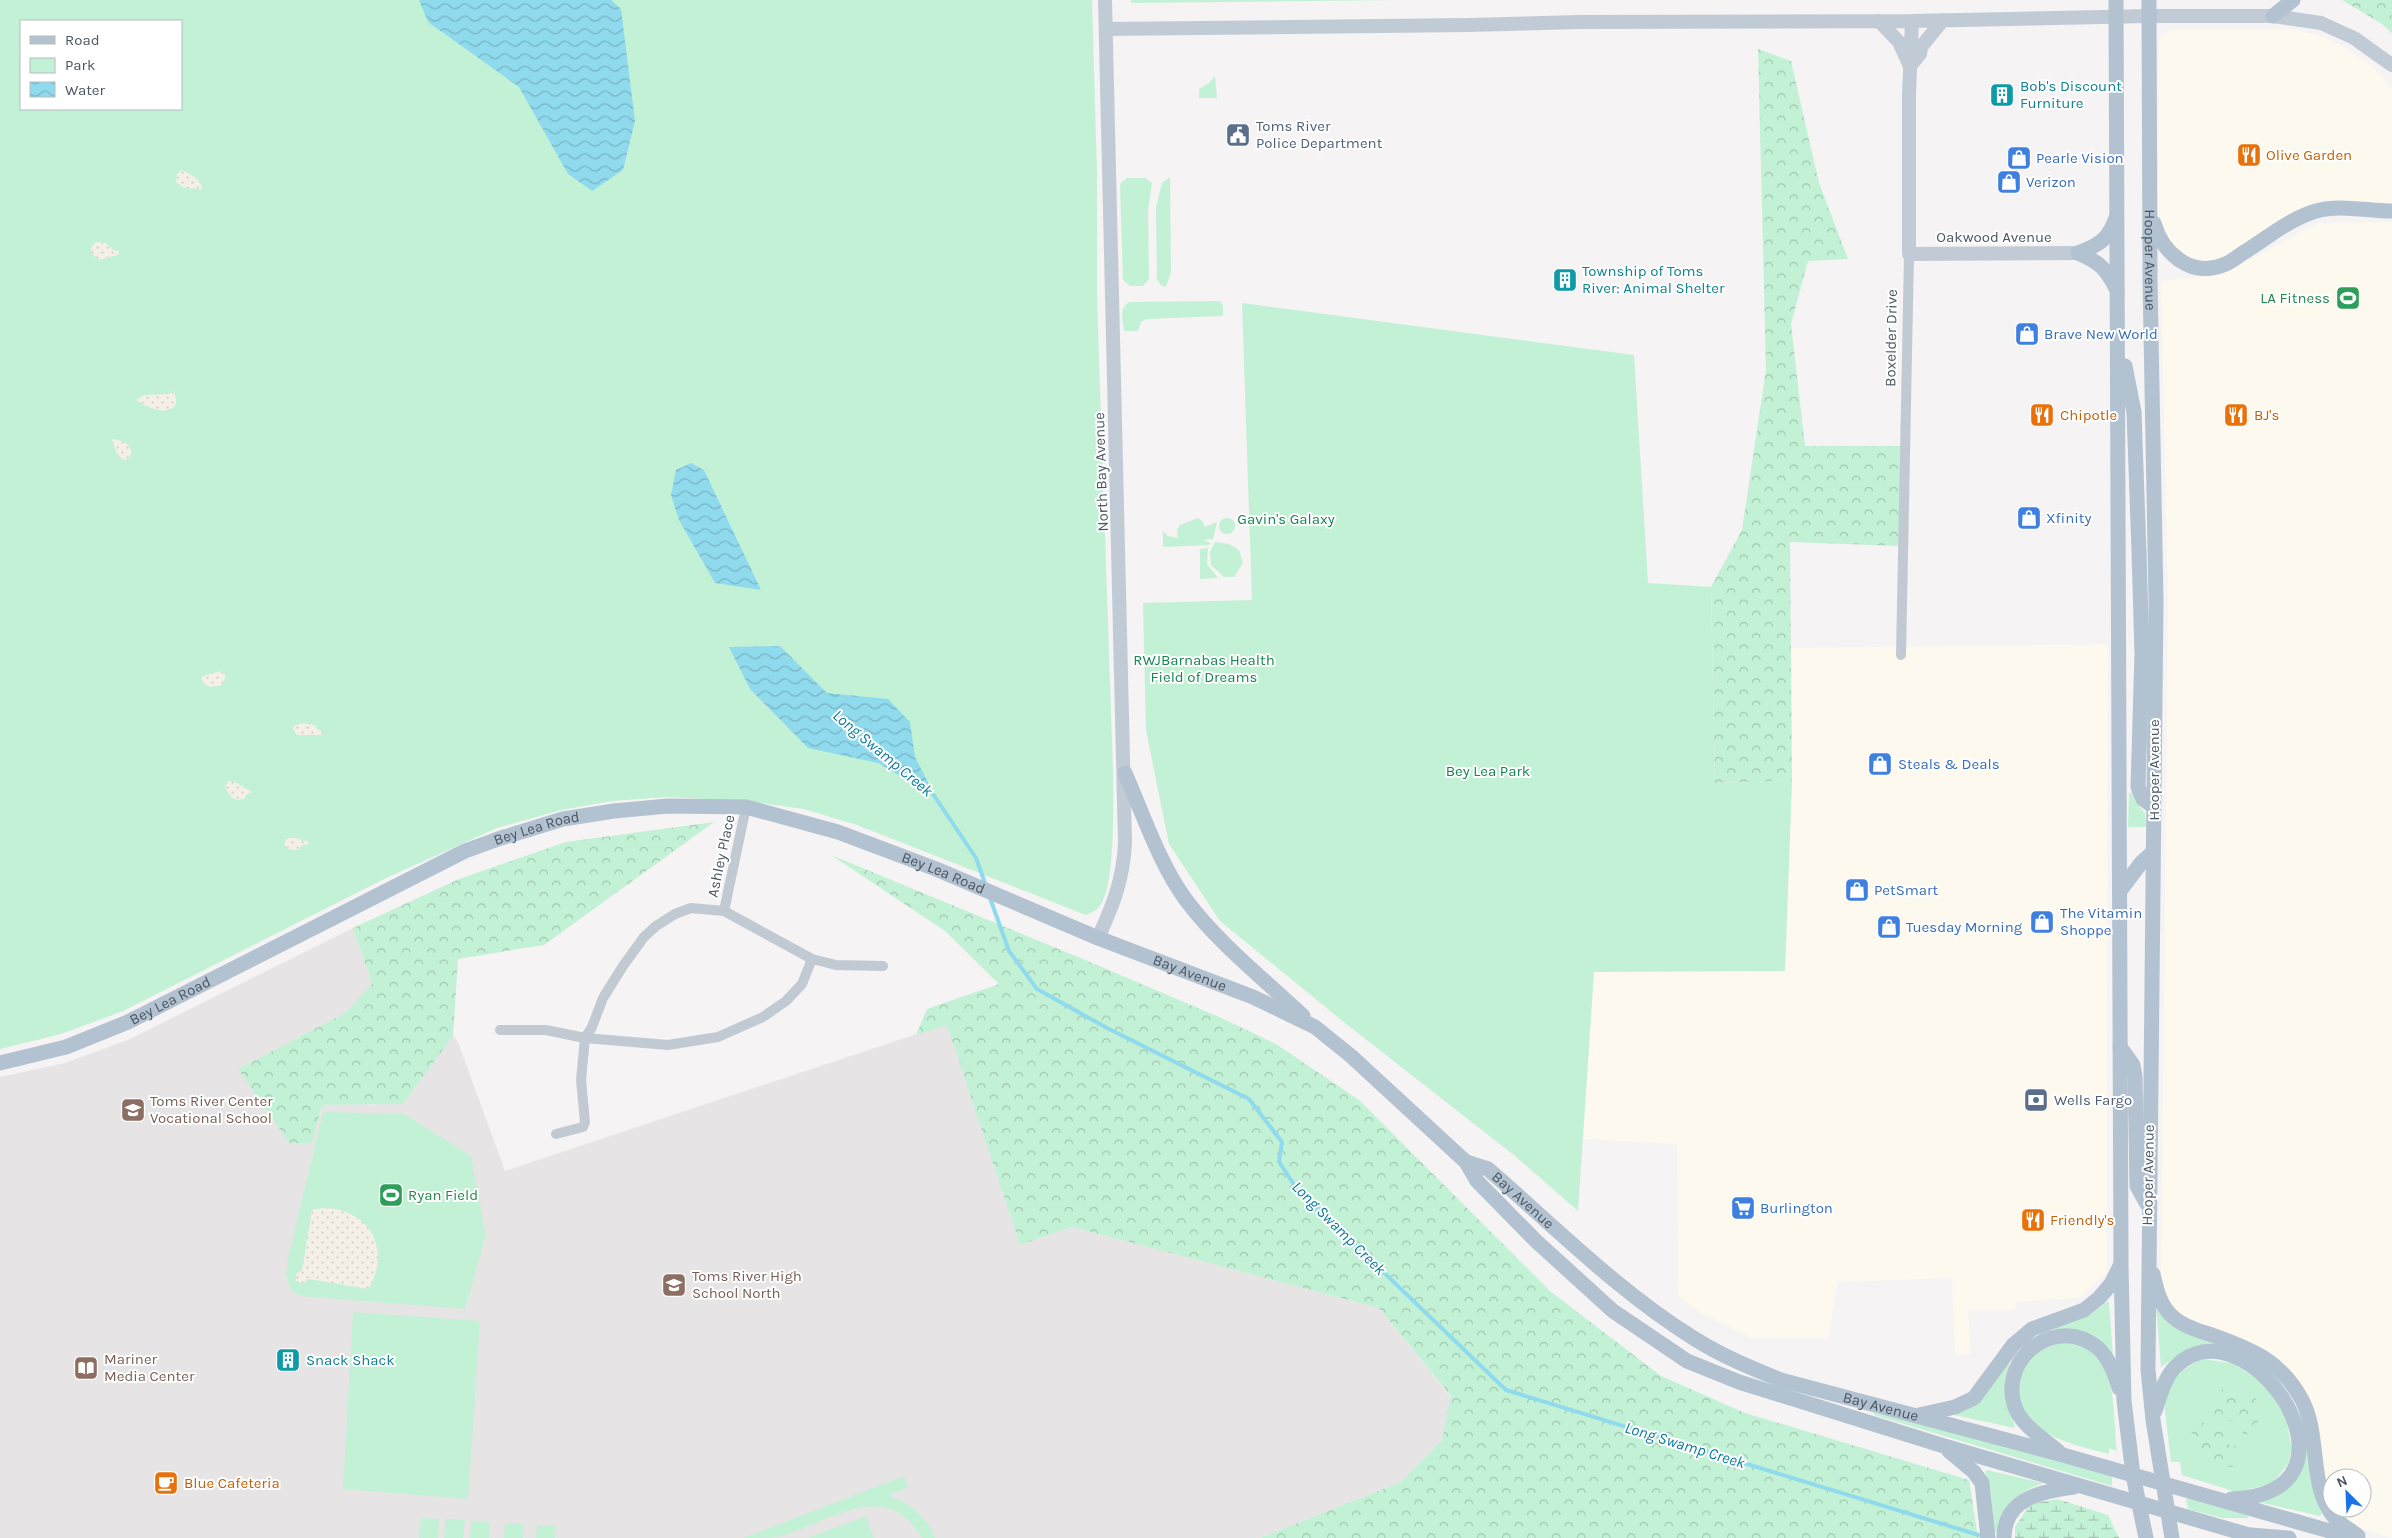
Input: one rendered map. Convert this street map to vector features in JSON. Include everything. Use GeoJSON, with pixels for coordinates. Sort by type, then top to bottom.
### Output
{"type":"FeatureCollection","features":[{"type":"Feature","properties":{"kind":"main road","name":"Hooper Avenue"},"geometry":{"type":"LineString","coordinates":[[2116,0],[2119,293],[2117,693],[2120,890],[2120,1265],[2124,1401],[2134,1475],[2146,1538]]}},
{"type":"Feature","properties":{"kind":"main road","name":"Hooper Avenue"},"geometry":{"type":"LineString","coordinates":[[2149,0],[2149,206],[2156,601],[2147,1252],[2148,1369],[2152,1420],[2172,1538]]}},
{"type":"Feature","properties":{"kind":"main road"},"geometry":{"type":"LineString","coordinates":[[2273,16],[2293,0]]}},
{"type":"Feature","properties":{"kind":"main road"},"geometry":{"type":"LineString","coordinates":[[2149,206],[2158,239],[2173,257],[2188,264],[2206,268],[2223,265],[2297,219],[2317,210],[2392,211]]}},
{"type":"Feature","properties":{"kind":"main road"},"geometry":{"type":"LineString","coordinates":[[2078,253],[2098,245],[2111,232],[2118,214]]}},
{"type":"Feature","properties":{"kind":"main road"},"geometry":{"type":"LineString","coordinates":[[2078,253],[2096,261],[2108,273],[2119,293]]}},
{"type":"Feature","properties":{"kind":"main road"},"geometry":{"type":"LineString","coordinates":[[2119,336],[2134,412],[2142,654],[2138,787],[2143,798],[2153,806]]}},
{"type":"Feature","properties":{"kind":"main road"},"geometry":{"type":"LineString","coordinates":[[1125,773],[1164,860],[1186,900],[1212,930],[1315,1027]]}},
{"type":"Feature","properties":{"kind":"main road","name":"Bey Lea Road"},"geometry":{"type":"LineString","coordinates":[[0,1063],[66,1047],[128,1022],[465,852],[501,838],[563,819],[614,811],[668,806],[746,807],[838,832],[997,895],[1098,938]]}},
{"type":"Feature","properties":{"kind":"main road"},"geometry":{"type":"LineString","coordinates":[[2120,890],[2141,863],[2154,852]]}},
{"type":"Feature","properties":{"kind":"main road","name":"Bay Avenue"},"geometry":{"type":"LineString","coordinates":[[1098,938],[1253,996],[1315,1027],[1351,1056],[1466,1162],[1477,1181],[1536,1241],[1613,1311],[1687,1361],[1739,1382],[1944,1446],[2247,1536],[2260,1538]]}},
{"type":"Feature","properties":{"kind":"main road"},"geometry":{"type":"LineString","coordinates":[[2120,1047],[2133,1064],[2135,1076],[2137,1186],[2148,1205]]}},
{"type":"Feature","properties":{"kind":"main road","name":"Bay Avenue"},"geometry":{"type":"LineString","coordinates":[[1466,1162],[1488,1169],[1615,1280],[1659,1315],[1695,1339],[1738,1363],[1781,1380],[2064,1455],[2354,1538]]}},
{"type":"Feature","properties":{"kind":"main road"},"geometry":{"type":"LineString","coordinates":[[2147,1252],[2163,1304],[2175,1319],[2192,1329],[2246,1347],[2264,1357],[2285,1376],[2302,1401],[2310,1422],[2323,1499],[2334,1518],[2361,1538]]}},
{"type":"Feature","properties":{"kind":"main road"},"geometry":{"type":"LineString","coordinates":[[1915,1416],[1955,1408],[1974,1398],[2013,1345],[2032,1329],[2084,1310],[2099,1298],[2111,1284],[2120,1265]]}},
{"type":"Feature","properties":{"kind":"main road"},"geometry":{"type":"LineString","coordinates":[[2064,1455],[2031,1428],[2014,1405],[2011,1388],[2016,1367],[2027,1350],[2041,1340],[2056,1336],[2084,1340],[2098,1348],[2107,1360],[2124,1401]]}},
{"type":"Feature","properties":{"kind":"main road"},"geometry":{"type":"LineString","coordinates":[[2152,1420],[2163,1386],[2174,1368],[2197,1354],[2224,1353],[2250,1366],[2275,1386],[2287,1403],[2297,1429],[2299,1443],[2298,1458],[2294,1471],[2282,1484],[2267,1494],[2248,1498],[2220,1499]]}},
{"type":"Feature","properties":{"kind":"main road"},"geometry":{"type":"LineString","coordinates":[[1944,1446],[1974,1472],[1982,1482],[1988,1534]]}},
{"type":"Feature","properties":{"kind":"main road"},"geometry":{"type":"LineString","coordinates":[[2004,1537],[2006,1521],[2014,1508],[2027,1497],[2045,1490],[2083,1486]]}},
{"type":"Feature","properties":{"kind":"main road"},"geometry":{"type":"LineString","coordinates":[[2247,1536],[2289,1538]]}},
{"type":"Feature","properties":{"kind":"street","name":"North Bay Avenue"},"geometry":{"type":"LineString","coordinates":[[1098,938],[1116,898],[1124,870],[1125,773],[1105,0]]}},
{"type":"Feature","properties":{"kind":"street"},"geometry":{"type":"LineString","coordinates":[[1106,30],[1580,22],[1912,21],[2149,16],[2273,16],[2307,19],[2321,23],[2354,38],[2392,65]]}},
{"type":"Feature","properties":{"kind":"street"},"geometry":{"type":"LineString","coordinates":[[1879,21],[1900,42],[1910,66],[1920,54],[1925,42],[1944,20]]}},
{"type":"Feature","properties":{"kind":"street","name":"Boxelder Drive"},"geometry":{"type":"LineString","coordinates":[[1901,655],[1912,21]]}},
{"type":"Feature","properties":{"kind":"street","name":"Oakwood Avenue"},"geometry":{"type":"LineString","coordinates":[[1909,254],[2078,253]]}},
{"type":"Feature","properties":{"kind":"street","name":"Ashley Place"},"geometry":{"type":"LineString","coordinates":[[724,911],[746,807]]}},
{"type":"Feature","properties":{"kind":"street"},"geometry":{"type":"LineString","coordinates":[[556,1134],[582,1127],[585,1122],[581,1080],[585,1038],[592,1027],[603,998],[644,938],[656,926],[675,914],[691,908],[724,911],[812,959],[836,965],[883,966]]}},
{"type":"Feature","properties":{"kind":"street"},"geometry":{"type":"LineString","coordinates":[[500,1030],[546,1030],[585,1038],[668,1045],[718,1037],[763,1017],[786,1001],[802,984],[812,959]]}},
{"type":"Feature","properties":{"kind":"shaded area"},"geometry":{"type":"Polygon","coordinates":[[[2287,29],[2315,34],[2341,45],[2372,66],[2392,88],[2392,205],[2325,202],[2224,258],[2204,262],[2180,255],[2159,226],[2159,38],[2170,30],[2287,29]]]}},
{"type":"Feature","properties":{"kind":"shaded area"},"geometry":{"type":"Polygon","coordinates":[[[2392,222],[2392,1538],[2354,1527],[2342,1518],[2372,1518],[2372,1468],[2322,1468],[2322,1471],[2290,1373],[2180,1316],[2165,1300],[2161,1289],[2168,603],[2161,281],[2223,274],[2318,223],[2392,222]]]}},
{"type":"Feature","properties":{"kind":"shaded area"},"geometry":{"type":"Polygon","coordinates":[[[2108,644],[2107,1272],[2079,1298],[2016,1302],[2015,1310],[1968,1310],[1971,1354],[1955,1355],[1952,1278],[1838,1282],[1828,1339],[1751,1338],[1697,1311],[1678,1295],[1677,1144],[1583,1139],[1594,972],[1785,970],[1792,781],[1791,648],[2108,644]]]}},
{"type":"Feature","properties":{"kind":"shaded area","name":"Toms River High School North"},"geometry":{"type":"Polygon","coordinates":[[[353,928],[372,984],[345,1013],[238,1069],[312,1143],[322,1105],[403,1104],[453,1036],[458,1042],[505,1171],[947,1024],[1020,1245],[1072,1227],[1379,1308],[1451,1397],[1442,1440],[1401,1482],[1260,1538],[0,1538],[0,1077],[65,1063],[128,1040],[353,928]]]}},
{"type":"Feature","properties":{"kind":"green space"},"geometry":{"type":"Polygon","coordinates":[[[0,0],[1092,0],[1097,173],[1097,298],[1113,784],[1111,863],[1104,897],[1098,908],[1086,915],[857,825],[804,809],[746,801],[668,797],[612,801],[561,810],[497,828],[386,878],[123,1011],[61,1034],[0,1049],[0,0]]]}},
{"type":"Feature","properties":{"kind":"green space"},"geometry":{"type":"Polygon","coordinates":[[[1131,0],[1393,0],[1131,3],[1131,0]]]}},
{"type":"Feature","properties":{"kind":"green space"},"geometry":{"type":"Polygon","coordinates":[[[2342,0],[2392,0],[2392,33],[2382,24],[2342,0]]]}},
{"type":"Feature","properties":{"kind":"green space"},"geometry":{"type":"Polygon","coordinates":[[[1758,49],[1791,61],[1819,183],[1848,259],[1808,261],[1791,324],[1805,446],[1904,446],[1900,546],[1790,542],[1792,781],[1715,783],[1711,587],[1742,530],[1766,370],[1758,49]]]}},
{"type":"Feature","properties":{"kind":"green space"},"geometry":{"type":"Polygon","coordinates":[[[1215,76],[1217,98],[1199,98],[1199,89],[1209,83],[1215,76]]]}},
{"type":"Feature","properties":{"kind":"green space"},"geometry":{"type":"Polygon","coordinates":[[[1170,177],[1171,272],[1166,287],[1157,280],[1156,207],[1162,183],[1170,177]]]}},
{"type":"Feature","properties":{"kind":"green space"},"geometry":{"type":"Polygon","coordinates":[[[1127,178],[1145,178],[1152,183],[1148,209],[1149,279],[1143,286],[1130,286],[1123,280],[1120,184],[1127,178]]]}},
{"type":"Feature","properties":{"kind":"green space"},"geometry":{"type":"Polygon","coordinates":[[[1219,301],[1223,305],[1223,315],[1221,316],[1147,319],[1141,322],[1138,331],[1124,331],[1123,311],[1126,304],[1130,302],[1219,301]]]}},
{"type":"Feature","properties":{"kind":"green space","name":"Bey Lea Park"},"geometry":{"type":"Polygon","coordinates":[[[1242,303],[1634,355],[1648,583],[1711,587],[1715,783],[1792,781],[1785,971],[1594,972],[1578,1211],[1515,1156],[1345,1023],[1220,921],[1169,844],[1146,730],[1143,603],[1252,600],[1242,303]]]}},
{"type":"Feature","properties":{"kind":"green space"},"geometry":{"type":"Polygon","coordinates":[[[1198,518],[1205,527],[1217,522],[1213,539],[1203,540],[1211,543],[1209,545],[1163,547],[1163,531],[1168,536],[1178,538],[1177,530],[1180,525],[1198,518]]]}},
{"type":"Feature","properties":{"kind":"green space"},"geometry":{"type":"Polygon","coordinates":[[[1224,518],[1230,518],[1235,523],[1233,532],[1224,534],[1219,529],[1219,523],[1224,518]]]}},
{"type":"Feature","properties":{"kind":"green space"},"geometry":{"type":"Polygon","coordinates":[[[1215,542],[1229,544],[1239,550],[1243,563],[1234,577],[1224,577],[1211,565],[1210,552],[1215,542]]]}},
{"type":"Feature","properties":{"kind":"green space"},"geometry":{"type":"Polygon","coordinates":[[[1208,548],[1207,564],[1218,578],[1200,579],[1200,549],[1208,548]]]}},
{"type":"Feature","properties":{"kind":"green space"},"geometry":{"type":"Polygon","coordinates":[[[2129,793],[2132,793],[2138,805],[2145,813],[2146,827],[2128,827],[2129,793]]]}},
{"type":"Feature","properties":{"kind":"green space"},"geometry":{"type":"Polygon","coordinates":[[[714,822],[544,945],[458,959],[453,1036],[403,1104],[322,1105],[312,1143],[289,1143],[238,1069],[345,1013],[372,984],[353,928],[459,879],[566,842],[714,822]]]}},
{"type":"Feature","properties":{"kind":"green space"},"geometry":{"type":"Polygon","coordinates":[[[831,855],[1090,962],[1219,1017],[1276,1044],[1359,1100],[1550,1291],[1661,1376],[1745,1413],[1969,1480],[1978,1538],[1260,1538],[1401,1482],[1442,1440],[1451,1396],[1379,1308],[1072,1227],[1020,1245],[947,1025],[916,1035],[927,1009],[999,984],[945,931],[831,855]]]}},
{"type":"Feature","properties":{"kind":"green space","name":"Ryan Field"},"geometry":{"type":"Polygon","coordinates":[[[323,1112],[404,1114],[471,1156],[486,1235],[465,1309],[301,1296],[291,1290],[286,1275],[288,1258],[323,1112]]]}},
{"type":"Feature","properties":{"kind":"green space"},"geometry":{"type":"Polygon","coordinates":[[[2109,1302],[2113,1356],[2066,1329],[2056,1329],[2056,1327],[2091,1314],[2109,1302]]]}},
{"type":"Feature","properties":{"kind":"green space"},"geometry":{"type":"Polygon","coordinates":[[[2156,1305],[2219,1344],[2218,1346],[2193,1348],[2183,1352],[2161,1367],[2156,1305]]]}},
{"type":"Feature","properties":{"kind":"green space"},"geometry":{"type":"Polygon","coordinates":[[[353,1312],[480,1321],[468,1499],[343,1489],[353,1312]]]}},
{"type":"Feature","properties":{"kind":"green space"},"geometry":{"type":"Polygon","coordinates":[[[2061,1342],[2080,1345],[2094,1353],[2103,1365],[2113,1398],[2117,1451],[2109,1448],[2109,1454],[2064,1441],[2050,1434],[2037,1426],[2027,1415],[2020,1402],[2017,1382],[2031,1354],[2061,1342]]]}},
{"type":"Feature","properties":{"kind":"green space"},"geometry":{"type":"Polygon","coordinates":[[[2201,1359],[2233,1363],[2266,1385],[2286,1419],[2292,1449],[2288,1464],[2272,1484],[2236,1492],[2182,1475],[2180,1462],[2171,1462],[2164,1402],[2175,1375],[2201,1359]]]}},
{"type":"Feature","properties":{"kind":"green space"},"geometry":{"type":"Polygon","coordinates":[[[2008,1363],[2010,1364],[2006,1374],[2005,1391],[2015,1428],[1949,1414],[2008,1363]]]}},
{"type":"Feature","properties":{"kind":"green space"},"geometry":{"type":"Polygon","coordinates":[[[2232,1382],[2240,1392],[2252,1395],[2259,1405],[2262,1415],[2258,1419],[2258,1429],[2253,1435],[2243,1434],[2241,1420],[2221,1422],[2213,1418],[2213,1408],[2217,1397],[2232,1382]]]}},
{"type":"Feature","properties":{"kind":"green space"},"geometry":{"type":"Polygon","coordinates":[[[1874,1413],[1994,1442],[2112,1476],[2112,1486],[1874,1415],[1874,1413]]]}},
{"type":"Feature","properties":{"kind":"green space"},"geometry":{"type":"Polygon","coordinates":[[[2198,1418],[2210,1428],[2221,1424],[2225,1425],[2228,1431],[2229,1445],[2238,1447],[2240,1455],[2232,1467],[2212,1468],[2204,1461],[2200,1449],[2193,1445],[2192,1433],[2188,1429],[2190,1424],[2198,1418]]]}},
{"type":"Feature","properties":{"kind":"green space"},"geometry":{"type":"Polygon","coordinates":[[[2307,1445],[2317,1502],[2322,1514],[2320,1516],[2258,1502],[2285,1488],[2291,1482],[2298,1468],[2304,1446],[2307,1445]]]}},
{"type":"Feature","properties":{"kind":"green space"},"geometry":{"type":"Polygon","coordinates":[[[1987,1470],[2043,1483],[2029,1489],[2012,1501],[1997,1532],[1994,1532],[1991,1491],[1985,1472],[1987,1470]]]}},
{"type":"Feature","properties":{"kind":"green space"},"geometry":{"type":"Polygon","coordinates":[[[904,1476],[908,1487],[889,1495],[904,1502],[916,1511],[932,1530],[935,1538],[922,1538],[907,1519],[891,1509],[873,1506],[836,1515],[778,1537],[743,1538],[904,1476]]]}},
{"type":"Feature","properties":{"kind":"green space"},"geometry":{"type":"Polygon","coordinates":[[[2190,1498],[2249,1516],[2248,1518],[2222,1518],[2188,1509],[2186,1499],[2190,1498]]]}},
{"type":"Feature","properties":{"kind":"green space"},"geometry":{"type":"Polygon","coordinates":[[[2057,1499],[2108,1515],[2119,1538],[2015,1538],[2015,1527],[2030,1504],[2057,1499]]]}},
{"type":"Feature","properties":{"kind":"green space"},"geometry":{"type":"Polygon","coordinates":[[[866,1516],[874,1538],[808,1538],[866,1516]]]}},
{"type":"Feature","properties":{"kind":"green space"},"geometry":{"type":"Polygon","coordinates":[[[421,1518],[439,1519],[438,1538],[419,1538],[421,1518]]]}},
{"type":"Feature","properties":{"kind":"green space"},"geometry":{"type":"Polygon","coordinates":[[[446,1519],[465,1520],[463,1538],[444,1538],[446,1519]]]}},
{"type":"Feature","properties":{"kind":"green space"},"geometry":{"type":"Polygon","coordinates":[[[471,1521],[490,1522],[489,1538],[470,1538],[471,1521]]]}},
{"type":"Feature","properties":{"kind":"green space"},"geometry":{"type":"Polygon","coordinates":[[[505,1523],[524,1524],[523,1538],[504,1538],[505,1523]]]}},
{"type":"Feature","properties":{"kind":"green space"},"geometry":{"type":"Polygon","coordinates":[[[537,1525],[556,1526],[555,1538],[536,1538],[537,1525]]]}},
{"type":"Feature","properties":{"kind":"sand"},"geometry":{"type":"Polygon","coordinates":[[[182,170],[196,178],[202,189],[184,188],[176,182],[177,174],[182,170]]]}},
{"type":"Feature","properties":{"kind":"sand"},"geometry":{"type":"Polygon","coordinates":[[[96,242],[106,243],[113,250],[119,251],[118,255],[99,260],[92,254],[91,248],[96,242]]]}},
{"type":"Feature","properties":{"kind":"sand"},"geometry":{"type":"Polygon","coordinates":[[[174,391],[176,403],[169,410],[157,410],[145,406],[137,400],[144,395],[170,394],[174,391]]]}},
{"type":"Feature","properties":{"kind":"sand"},"geometry":{"type":"Polygon","coordinates":[[[114,439],[129,446],[132,452],[127,460],[120,457],[116,452],[112,440],[114,439]]]}},
{"type":"Feature","properties":{"kind":"sand"},"geometry":{"type":"Polygon","coordinates":[[[221,671],[226,676],[222,685],[210,687],[201,680],[203,676],[221,671]]]}},
{"type":"Feature","properties":{"kind":"sand"},"geometry":{"type":"Polygon","coordinates":[[[302,723],[315,725],[318,730],[323,732],[321,735],[297,735],[293,729],[294,726],[302,723]]]}},
{"type":"Feature","properties":{"kind":"sand"},"geometry":{"type":"Polygon","coordinates":[[[229,781],[233,781],[252,792],[247,794],[244,799],[237,800],[232,798],[225,786],[229,781]]]}},
{"type":"Feature","properties":{"kind":"sand"},"geometry":{"type":"Polygon","coordinates":[[[287,838],[299,838],[302,842],[307,840],[309,844],[303,845],[298,850],[290,850],[284,845],[287,838]]]}},
{"type":"Feature","properties":{"kind":"sand"},"geometry":{"type":"Polygon","coordinates":[[[323,1208],[339,1210],[353,1215],[364,1223],[372,1234],[377,1246],[378,1260],[375,1274],[368,1289],[309,1279],[302,1284],[296,1280],[296,1274],[302,1270],[312,1210],[323,1208]]]}},
{"type":"Feature","properties":{"kind":"water"},"geometry":{"type":"Polygon","coordinates":[[[419,0],[611,0],[621,9],[635,121],[623,170],[592,191],[568,174],[519,87],[428,22],[419,0]]]}},
{"type":"Feature","properties":{"kind":"water"},"geometry":{"type":"Polygon","coordinates":[[[691,463],[704,470],[761,590],[715,583],[679,520],[671,495],[676,470],[691,463]]]}},
{"type":"Feature","properties":{"kind":"water"},"geometry":{"type":"Polygon","coordinates":[[[780,646],[827,693],[888,699],[910,722],[915,757],[935,796],[878,763],[808,748],[750,689],[729,647],[780,646]]]}},
{"type":"Feature","properties":{"kind":"waterway","name":"Long Swamp Creek"},"geometry":{"type":"LineString","coordinates":[[933,794],[976,858],[986,886]]}},
{"type":"Feature","properties":{"kind":"waterway","name":"Long Swamp Creek"},"geometry":{"type":"LineString","coordinates":[[990,898],[1009,951],[1037,989],[1107,1028],[1249,1099],[1282,1142],[1279,1162],[1297,1189],[1506,1390],[1985,1537]]}},
{"type":"Feature","properties":{"kind":"place","name":"Bob's Discount Furniture"},"geometry":{"type":"Point","coordinates":[2002,95]}},
{"type":"Feature","properties":{"kind":"place","name":"Toms River Police Department"},"geometry":{"type":"Point","coordinates":[1238,135]}},
{"type":"Feature","properties":{"kind":"place","name":"Olive Garden"},"geometry":{"type":"Point","coordinates":[2249,155]}},
{"type":"Feature","properties":{"kind":"place","name":"Pearle Vision"},"geometry":{"type":"Point","coordinates":[2019,158]}},
{"type":"Feature","properties":{"kind":"place","name":"Verizon"},"geometry":{"type":"Point","coordinates":[2009,182]}},
{"type":"Feature","properties":{"kind":"place","name":"Township of Toms River: Animal Shelter"},"geometry":{"type":"Point","coordinates":[1565,280]}},
{"type":"Feature","properties":{"kind":"place","name":"LA Fitness"},"geometry":{"type":"Point","coordinates":[2348,298]}},
{"type":"Feature","properties":{"kind":"place","name":"Brave New World"},"geometry":{"type":"Point","coordinates":[2027,334]}},
{"type":"Feature","properties":{"kind":"place","name":"Chipotle"},"geometry":{"type":"Point","coordinates":[2042,415]}},
{"type":"Feature","properties":{"kind":"place","name":"BJ's"},"geometry":{"type":"Point","coordinates":[2236,415]}},
{"type":"Feature","properties":{"kind":"place","name":"Xfinity"},"geometry":{"type":"Point","coordinates":[2029,518]}},
{"type":"Feature","properties":{"kind":"place","name":"Steals & Deals"},"geometry":{"type":"Point","coordinates":[1880,764]}},
{"type":"Feature","properties":{"kind":"place","name":"PetSmart"},"geometry":{"type":"Point","coordinates":[1857,890]}},
{"type":"Feature","properties":{"kind":"place","name":"The Vitamin Shoppe"},"geometry":{"type":"Point","coordinates":[2042,922]}},
{"type":"Feature","properties":{"kind":"place","name":"Tuesday Morning"},"geometry":{"type":"Point","coordinates":[1889,927]}},
{"type":"Feature","properties":{"kind":"place","name":"Wells Fargo"},"geometry":{"type":"Point","coordinates":[2036,1100]}},
{"type":"Feature","properties":{"kind":"place","name":"Toms River Center Vocational School"},"geometry":{"type":"Point","coordinates":[133,1110]}},
{"type":"Feature","properties":{"kind":"place","name":"Ryan Field"},"geometry":{"type":"Point","coordinates":[391,1195]}},
{"type":"Feature","properties":{"kind":"place","name":"Burlington"},"geometry":{"type":"Point","coordinates":[1743,1208]}},
{"type":"Feature","properties":{"kind":"place","name":"Friendly's"},"geometry":{"type":"Point","coordinates":[2033,1220]}},
{"type":"Feature","properties":{"kind":"place","name":"Toms River High School North"},"geometry":{"type":"Point","coordinates":[674,1285]}},
{"type":"Feature","properties":{"kind":"place","name":"Snack Shack"},"geometry":{"type":"Point","coordinates":[288,1360]}},
{"type":"Feature","properties":{"kind":"place","name":"Mariner Media Center"},"geometry":{"type":"Point","coordinates":[86,1368]}},
{"type":"Feature","properties":{"kind":"place","name":"Blue Cafeteria"},"geometry":{"type":"Point","coordinates":[166,1483]}},
{"type":"Feature","properties":{"kind":"park label","name":"Gavin's Galaxy"},"geometry":{"type":"Point","coordinates":[1286,519]}},
{"type":"Feature","properties":{"kind":"park label","name":"RWJBarnabas Health Field of Dreams"},"geometry":{"type":"Point","coordinates":[1204,668]}}]}
